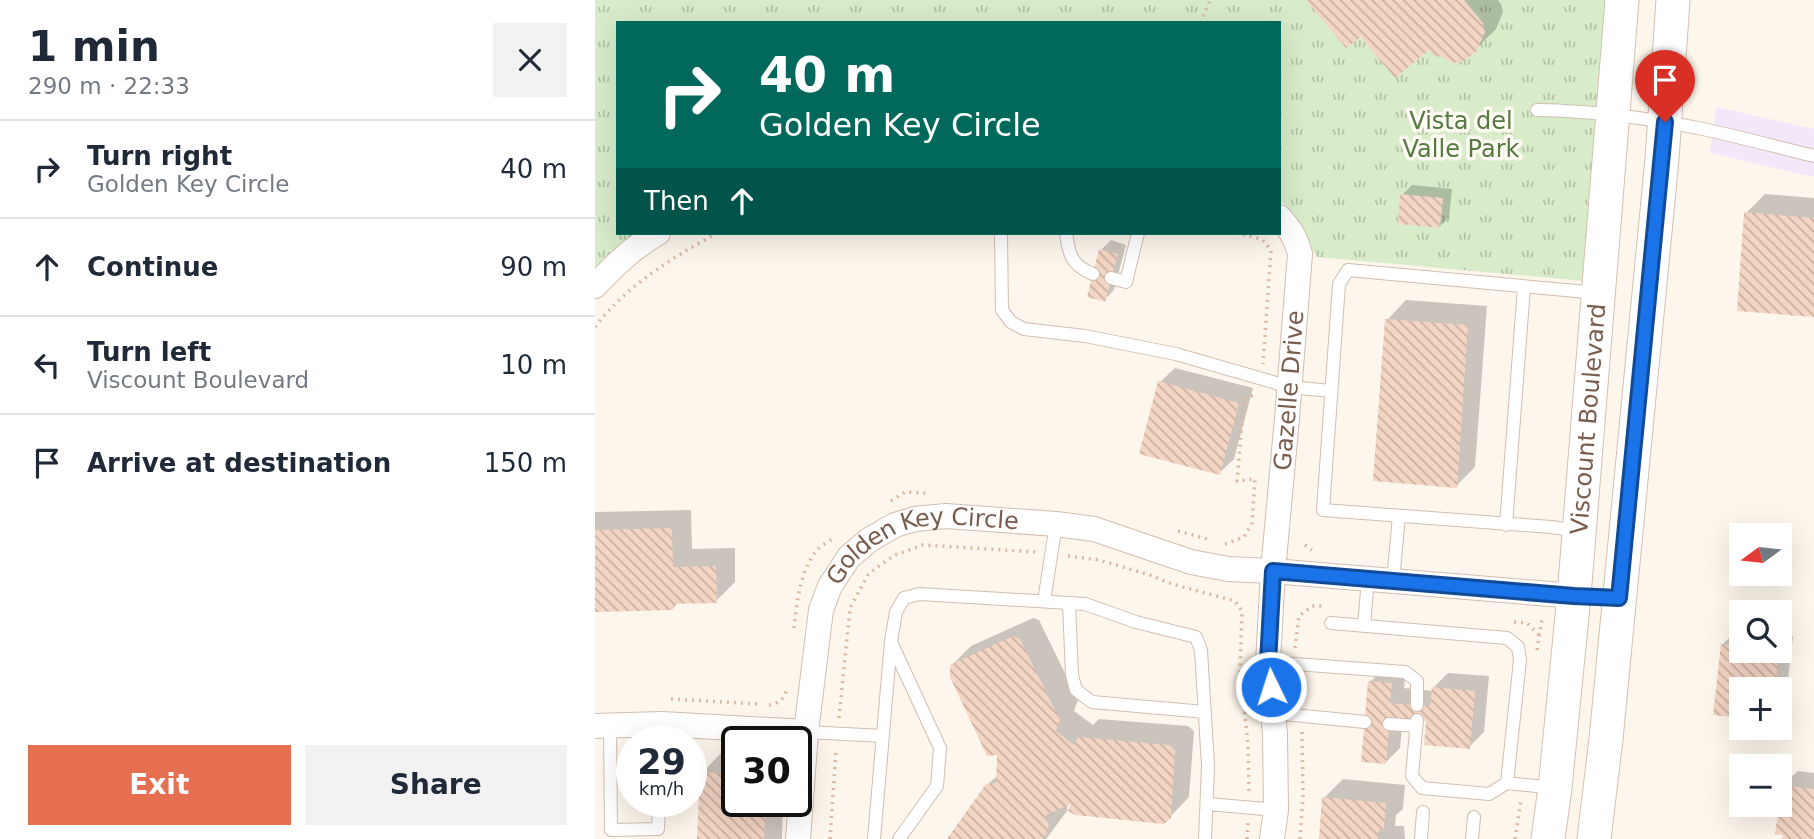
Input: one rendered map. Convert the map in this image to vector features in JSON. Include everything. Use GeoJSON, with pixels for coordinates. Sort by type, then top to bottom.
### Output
{"type":"FeatureCollection","features":[{"type":"Feature","properties":{"kind":"main road","name":"Viscount Boulevard"},"geometry":{"type":"LineString","coordinates":[[1548,839],[1539,786],[1559,595],[1579,531],[1622,0]]}},
{"type":"Feature","properties":{"kind":"main road","name":"Viscount Boulevard"},"geometry":{"type":"LineString","coordinates":[[1594,839],[1665,122],[1673,0]]}},
{"type":"Feature","properties":{"kind":"main road"},"geometry":{"type":"LineString","coordinates":[[1559,595],[1619,598]]}},
{"type":"Feature","properties":{"kind":"street","name":"Gazelle Drive"},"geometry":{"type":"LineString","coordinates":[[1273,571],[1300,254],[1296,238],[1281,219]]}},
{"type":"Feature","properties":{"kind":"street"},"geometry":{"type":"LineString","coordinates":[[595,286],[641,242],[654,235]]}},
{"type":"Feature","properties":{"kind":"street","name":"Golden Key Circle"},"geometry":{"type":"LineString","coordinates":[[807,726],[821,610],[830,586],[849,557],[869,540],[915,519],[946,516],[1094,529],[1191,562],[1228,569],[1559,595]]}},
{"type":"Feature","properties":{"kind":"street"},"geometry":{"type":"LineString","coordinates":[[1272,839],[1276,810],[1276,734],[1268,662],[1273,571]]}},
{"type":"Feature","properties":{"kind":"street"},"geometry":{"type":"LineString","coordinates":[[603,726],[721,730]]}},
{"type":"Feature","properties":{"kind":"street","name":"Golden Key Circle"},"geometry":{"type":"LineString","coordinates":[[798,839],[800,817]]}},
{"type":"Feature","properties":{"kind":"lane"},"geometry":{"type":"LineString","coordinates":[[1537,110],[1573,110],[1665,122],[1814,156]]}},
{"type":"Feature","properties":{"kind":"lane"},"geometry":{"type":"LineString","coordinates":[[1001,235],[1002,310],[1011,322],[1024,329],[1084,336],[1176,354],[1290,387],[1331,391]]}},
{"type":"Feature","properties":{"kind":"lane"},"geometry":{"type":"LineString","coordinates":[[1066,235],[1074,262],[1093,274]]}},
{"type":"Feature","properties":{"kind":"lane"},"geometry":{"type":"LineString","coordinates":[[1111,278],[1126,282],[1137,235]]}},
{"type":"Feature","properties":{"kind":"lane"},"geometry":{"type":"LineString","coordinates":[[1579,531],[1323,510],[1339,284],[1348,270],[1598,293]]}},
{"type":"Feature","properties":{"kind":"lane"},"geometry":{"type":"LineString","coordinates":[[1506,525],[1524,287]]}},
{"type":"Feature","properties":{"kind":"lane"},"geometry":{"type":"LineString","coordinates":[[1364,626],[1381,580],[1399,516]]}},
{"type":"Feature","properties":{"kind":"lane"},"geometry":{"type":"LineString","coordinates":[[1044,601],[1056,524]]}},
{"type":"Feature","properties":{"kind":"lane"},"geometry":{"type":"LineString","coordinates":[[874,839],[891,641],[896,612],[904,598],[919,594],[1085,604],[1136,622],[1196,637],[1201,650],[1208,765],[1205,839]]}},
{"type":"Feature","properties":{"kind":"lane"},"geometry":{"type":"LineString","coordinates":[[1069,603],[1072,675],[1076,690],[1092,702],[1205,712]]}},
{"type":"Feature","properties":{"kind":"lane"},"geometry":{"type":"LineString","coordinates":[[1331,623],[1507,638],[1518,647],[1521,660],[1507,783]]}},
{"type":"Feature","properties":{"kind":"lane"},"geometry":{"type":"LineString","coordinates":[[891,641],[940,748],[937,786],[899,839]]}},
{"type":"Feature","properties":{"kind":"lane"},"geometry":{"type":"LineString","coordinates":[[1268,662],[1405,672],[1417,681],[1417,705]]}},
{"type":"Feature","properties":{"kind":"lane"},"geometry":{"type":"LineString","coordinates":[[1274,713],[1365,722]]}},
{"type":"Feature","properties":{"kind":"lane"},"geometry":{"type":"LineString","coordinates":[[1389,724],[1416,723],[1412,776],[1422,788],[1489,794],[1507,783],[1539,786]]}},
{"type":"Feature","properties":{"kind":"lane"},"geometry":{"type":"LineString","coordinates":[[603,726],[611,830],[658,829],[658,817]]}},
{"type":"Feature","properties":{"kind":"lane"},"geometry":{"type":"LineString","coordinates":[[812,732],[883,736]]}},
{"type":"Feature","properties":{"kind":"lane"},"geometry":{"type":"LineString","coordinates":[[1208,804],[1276,810]]}},
{"type":"Feature","properties":{"kind":"lane"},"geometry":{"type":"LineString","coordinates":[[1421,839],[1423,812]]}},
{"type":"Feature","properties":{"kind":"lane"},"geometry":{"type":"LineString","coordinates":[[1472,839],[1474,817]]}},
{"type":"Feature","properties":{"kind":"path"},"geometry":{"type":"LineString","coordinates":[[1203,21],[1210,0]]}},
{"type":"Feature","properties":{"kind":"path"},"geometry":{"type":"LineString","coordinates":[[595,327],[620,299],[654,271],[714,235]]}},
{"type":"Feature","properties":{"kind":"path"},"geometry":{"type":"LineString","coordinates":[[830,839],[850,608],[868,575],[876,568],[895,555],[923,545],[1099,560],[1235,601],[1242,611],[1240,669],[1248,745],[1247,839]]}},
{"type":"Feature","properties":{"kind":"path"},"geometry":{"type":"LineString","coordinates":[[1536,662],[1559,595]]}},
{"type":"Feature","properties":{"kind":"path"},"geometry":{"type":"LineString","coordinates":[[1515,839],[1539,786]]}},
{"type":"Feature","properties":{"kind":"shaded area"},"geometry":{"type":"Polygon","coordinates":[[[1716,107],[1814,129],[1814,177],[1710,153],[1716,107]]]}},
{"type":"Feature","properties":{"kind":"green space","name":"Vista del Valle Park"},"geometry":{"type":"Polygon","coordinates":[[[595,0],[1610,0],[1586,281],[1317,257],[1284,203],[1281,202],[1281,21],[616,21],[616,235],[635,235],[595,267],[595,0]]]}},
{"type":"Feature","properties":{"kind":"building"},"geometry":{"type":"Polygon","coordinates":[[[1306,0],[1464,0],[1483,23],[1485,32],[1477,51],[1461,62],[1451,63],[1443,57],[1433,56],[1429,50],[1395,78],[1361,37],[1346,48],[1306,0]]]}},
{"type":"Feature","properties":{"kind":"building"},"geometry":{"type":"Polygon","coordinates":[[[1400,194],[1443,198],[1440,228],[1398,224],[1400,194]]]}},
{"type":"Feature","properties":{"kind":"building"},"geometry":{"type":"Polygon","coordinates":[[[1744,212],[1814,218],[1814,317],[1737,311],[1744,212]]]}},
{"type":"Feature","properties":{"kind":"building"},"geometry":{"type":"Polygon","coordinates":[[[1099,249],[1118,254],[1105,302],[1087,297],[1099,249]]]}},
{"type":"Feature","properties":{"kind":"building"},"geometry":{"type":"Polygon","coordinates":[[[1385,319],[1468,325],[1457,488],[1373,481],[1385,319]]]}},
{"type":"Feature","properties":{"kind":"building"},"geometry":{"type":"Polygon","coordinates":[[[1158,381],[1239,403],[1220,475],[1139,454],[1158,381]]]}},
{"type":"Feature","properties":{"kind":"building"},"geometry":{"type":"Polygon","coordinates":[[[672,528],[673,567],[716,566],[717,603],[673,604],[673,610],[595,612],[595,530],[672,528]]]}},
{"type":"Feature","properties":{"kind":"building"},"geometry":{"type":"Polygon","coordinates":[[[1013,636],[1020,639],[1060,720],[1056,731],[1074,745],[1078,737],[1169,745],[1175,750],[1171,818],[1164,824],[1075,815],[1068,811],[1071,804],[1044,816],[1049,823],[1043,839],[947,839],[986,784],[996,783],[997,755],[987,756],[950,677],[950,665],[1013,636]]]}},
{"type":"Feature","properties":{"kind":"building"},"geometry":{"type":"Polygon","coordinates":[[[1721,644],[1729,645],[1729,663],[1778,663],[1776,677],[1729,677],[1729,717],[1713,715],[1721,644]]]}},
{"type":"Feature","properties":{"kind":"building"},"geometry":{"type":"Polygon","coordinates":[[[1368,681],[1392,683],[1390,703],[1430,706],[1432,687],[1475,691],[1470,749],[1424,745],[1426,721],[1390,717],[1386,764],[1361,762],[1368,681]]]}},
{"type":"Feature","properties":{"kind":"building"},"geometry":{"type":"Polygon","coordinates":[[[707,772],[721,773],[721,817],[765,817],[764,839],[697,839],[698,817],[707,817],[707,772]]]}},
{"type":"Feature","properties":{"kind":"building"},"geometry":{"type":"Polygon","coordinates":[[[1792,786],[1814,789],[1814,839],[1782,839],[1783,835],[1775,834],[1777,817],[1792,817],[1792,786]]]}},
{"type":"Feature","properties":{"kind":"building"},"geometry":{"type":"Polygon","coordinates":[[[1322,797],[1386,803],[1384,830],[1378,831],[1377,839],[1319,839],[1322,797]]]}},
{"type":"Feature","properties":{"kind":"route"},"geometry":{"type":"LineString","coordinates":[[1271,687],[1268,662],[1273,571],[1619,598],[1665,122]]}}]}
